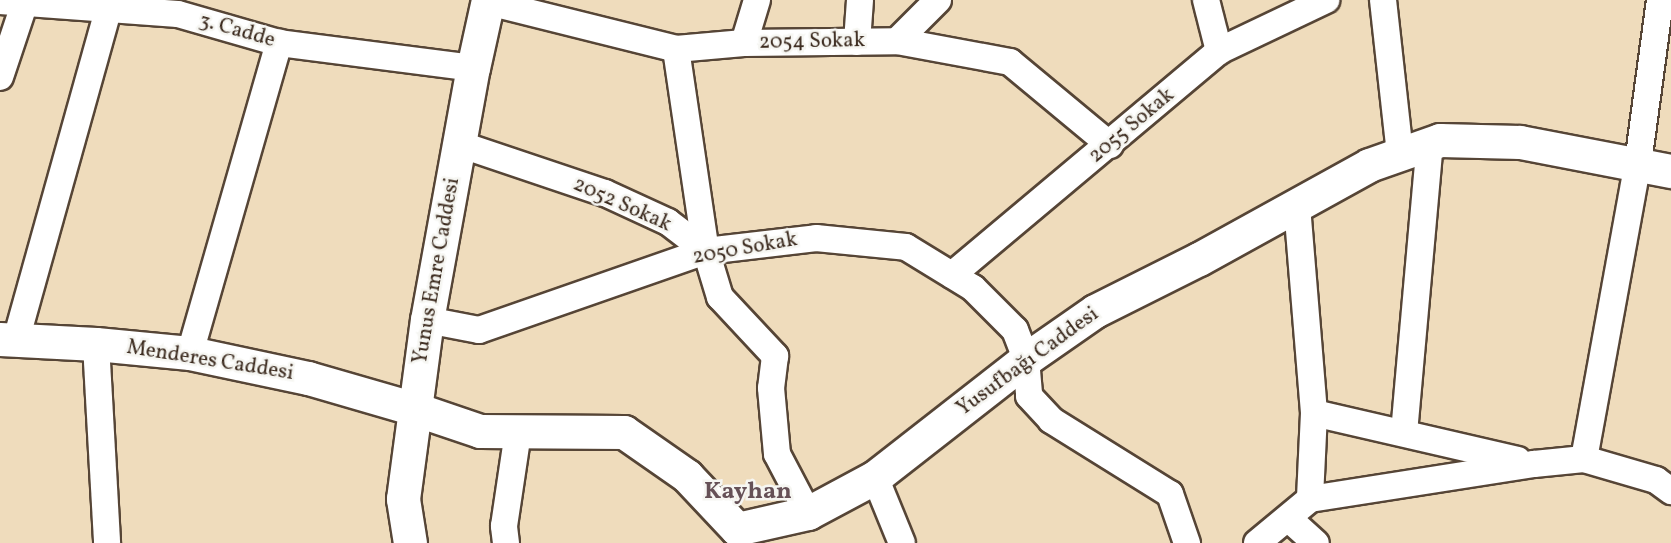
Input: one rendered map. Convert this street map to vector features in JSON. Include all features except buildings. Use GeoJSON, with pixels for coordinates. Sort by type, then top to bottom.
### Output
{"type":"FeatureCollection","features":[{"type":"Feature","properties":{"kind":"street"},"geometry":{"type":"LineString","coordinates":[[744,43],[757,0]]}},
{"type":"Feature","properties":{"kind":"street"},"geometry":{"type":"LineString","coordinates":[[857,42],[860,0]]}},
{"type":"Feature","properties":{"kind":"street"},"geometry":{"type":"LineString","coordinates":[[897,41],[938,0]]}},
{"type":"Feature","properties":{"kind":"street"},"geometry":{"type":"LineString","coordinates":[[1206,0],[1219,51]]}},
{"type":"Feature","properties":{"kind":"street","name":"2055 Sokak"},"geometry":{"type":"LineString","coordinates":[[952,275],[1110,145],[1219,51],[1326,0]]}},
{"type":"Feature","properties":{"kind":"street"},"geometry":{"type":"LineString","coordinates":[[1383,0],[1415,149],[1404,434]]}},
{"type":"Feature","properties":{"kind":"street"},"geometry":{"type":"LineString","coordinates":[[1584,459],[1638,163],[1660,0]]}},
{"type":"Feature","properties":{"kind":"street","name":"2054 Sokak"},"geometry":{"type":"LineString","coordinates":[[488,1],[676,49],[744,43],[897,41],[1010,62],[1110,145]]}},
{"type":"Feature","properties":{"kind":"street","name":"Yunus Emre Caddesi"},"geometry":{"type":"LineString","coordinates":[[410,543],[403,499],[427,320],[473,68],[488,1]]}},
{"type":"Feature","properties":{"kind":"street"},"geometry":{"type":"LineString","coordinates":[[0,77],[12,2]]}},
{"type":"Feature","properties":{"kind":"street","name":"3. Cadde"},"geometry":{"type":"LineString","coordinates":[[12,2],[109,8],[179,7],[279,43],[473,68]]}},
{"type":"Feature","properties":{"kind":"street"},"geometry":{"type":"LineString","coordinates":[[8,340],[109,8]]}},
{"type":"Feature","properties":{"kind":"street"},"geometry":{"type":"LineString","coordinates":[[190,354],[279,43]]}},
{"type":"Feature","properties":{"kind":"street"},"geometry":{"type":"LineString","coordinates":[[676,49],[706,251],[720,297],[775,356],[771,388],[777,454],[808,513]]}},
{"type":"Feature","properties":{"kind":"street","name":"Yusufbağı Caddesi"},"geometry":{"type":"LineString","coordinates":[[415,409],[480,431],[624,432],[687,476],[739,536],[808,513],[875,477],[1026,359],[1095,311],[1297,206],[1369,165],[1440,140],[1520,142],[1671,171]]}},
{"type":"Feature","properties":{"kind":"street","name":"2052 Sokak"},"geometry":{"type":"LineString","coordinates":[[459,144],[605,193],[669,222],[706,251]]}},
{"type":"Feature","properties":{"kind":"street"},"geometry":{"type":"LineString","coordinates":[[1297,206],[1314,413],[1310,499]]}},
{"type":"Feature","properties":{"kind":"street","name":"2050 Sokak"},"geometry":{"type":"LineString","coordinates":[[427,320],[479,330],[706,251],[816,238],[906,247],[973,288],[1015,330],[1026,359],[1029,396],[1051,420],[1170,494],[1187,543]]}},
{"type":"Feature","properties":{"kind":"street","name":"Menderes Caddesi"},"geometry":{"type":"LineString","coordinates":[[8,340],[96,344],[190,354],[308,378],[415,409]]}},
{"type":"Feature","properties":{"kind":"street"},"geometry":{"type":"LineString","coordinates":[[96,344],[107,543]]}},
{"type":"Feature","properties":{"kind":"street"},"geometry":{"type":"LineString","coordinates":[[1314,413],[1534,464]]}},
{"type":"Feature","properties":{"kind":"street"},"geometry":{"type":"LineString","coordinates":[[506,543],[504,526],[518,432]]}},
{"type":"Feature","properties":{"kind":"street"},"geometry":{"type":"LineString","coordinates":[[1257,543],[1289,519],[1310,499],[1534,464],[1584,459],[1656,480],[1671,491]]}},
{"type":"Feature","properties":{"kind":"street"},"geometry":{"type":"LineString","coordinates":[[875,477],[902,543]]}},
{"type":"Feature","properties":{"kind":"street"},"geometry":{"type":"LineString","coordinates":[[1289,519],[1316,543]]}},
{"type":"Feature","properties":{"kind":"district","name":"Kayhan"},"geometry":{"type":"Point","coordinates":[748,493]}}]}
